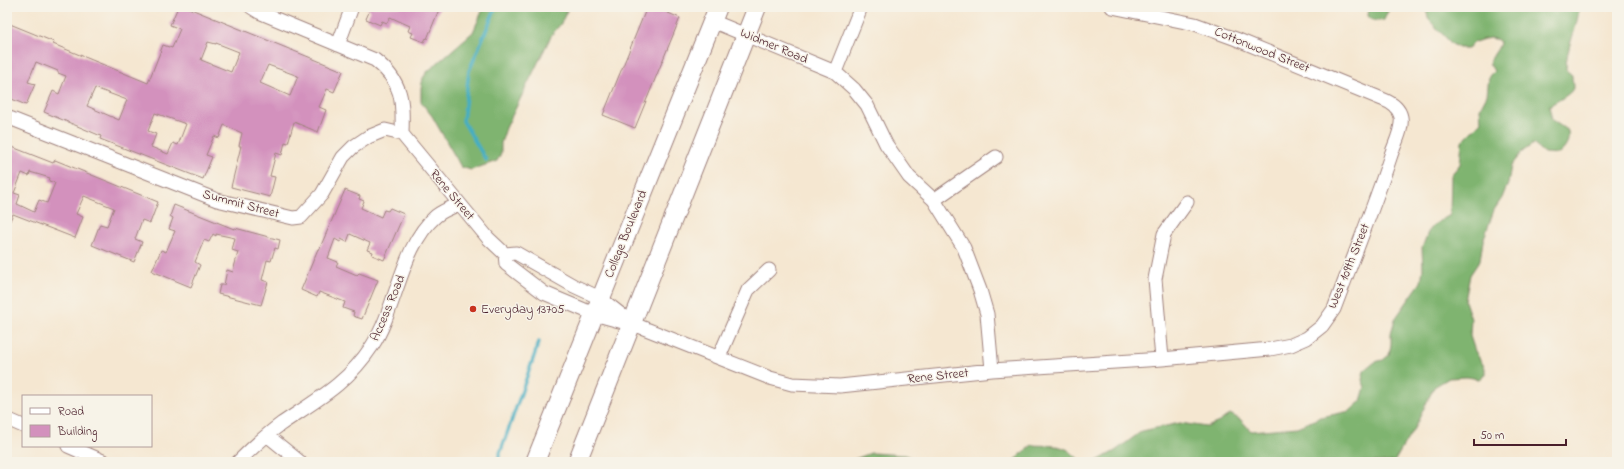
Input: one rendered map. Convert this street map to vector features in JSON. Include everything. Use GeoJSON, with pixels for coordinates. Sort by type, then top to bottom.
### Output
{"type":"FeatureCollection","features":[{"type":"Feature","properties":{"kind":"main road"},"geometry":{"type":"LineString","coordinates":[[577,462],[757,7]]}},
{"type":"Feature","properties":{"kind":"main road","name":"College Boulevard"},"geometry":{"type":"LineString","coordinates":[[535,462],[715,14]]}},
{"type":"Feature","properties":{"kind":"street"},"geometry":{"type":"LineString","coordinates":[[251,7],[259,12],[375,60],[387,70],[394,79],[400,93],[402,134]]}},
{"type":"Feature","properties":{"kind":"street"},"geometry":{"type":"LineString","coordinates":[[338,45],[352,7]]}},
{"type":"Feature","properties":{"kind":"street"},"geometry":{"type":"LineString","coordinates":[[835,72],[861,7]]}},
{"type":"Feature","properties":{"kind":"street","name":"Cottonwood Street"},"geometry":{"type":"LineString","coordinates":[[1112,7],[1195,24],[1236,39],[1392,103],[1400,116]]}},
{"type":"Feature","properties":{"kind":"street","name":"Widmer Road"},"geometry":{"type":"LineString","coordinates":[[715,14],[746,34],[835,72],[854,89],[867,106],[886,144],[909,176],[934,200],[964,248],[980,290],[987,314],[992,370]]}},
{"type":"Feature","properties":{"kind":"street","name":"West 109th Street"},"geometry":{"type":"LineString","coordinates":[[1162,359],[1270,349],[1291,345],[1307,338],[1322,326],[1334,309],[1388,166],[1401,126],[1400,116]]}},
{"type":"Feature","properties":{"kind":"street","name":"Summit Street"},"geometry":{"type":"LineString","coordinates":[[7,117],[216,200],[293,218],[301,217],[322,194],[343,157],[353,147],[368,137],[385,130],[402,134]]}},
{"type":"Feature","properties":{"kind":"street","name":"Rene Street"},"geometry":{"type":"LineString","coordinates":[[402,134],[488,238],[505,254],[506,264],[544,293],[597,306],[631,323],[719,356],[770,378],[792,384],[840,386],[992,370],[1162,359]]}},
{"type":"Feature","properties":{"kind":"street"},"geometry":{"type":"LineString","coordinates":[[934,200],[996,157]]}},
{"type":"Feature","properties":{"kind":"street"},"geometry":{"type":"LineString","coordinates":[[1162,359],[1155,279],[1164,234],[1187,202]]}},
{"type":"Feature","properties":{"kind":"street","name":"Access Road"},"geometry":{"type":"LineString","coordinates":[[238,462],[252,448],[280,425],[337,387],[356,367],[373,345],[414,246],[424,229],[436,216],[460,204]]}},
{"type":"Feature","properties":{"kind":"street","name":"Rene Street"},"geometry":{"type":"LineString","coordinates":[[505,254],[516,253],[574,286],[597,306]]}},
{"type":"Feature","properties":{"kind":"street"},"geometry":{"type":"LineString","coordinates":[[719,356],[748,290],[769,270]]}},
{"type":"Feature","properties":{"kind":"street"},"geometry":{"type":"LineString","coordinates":[[7,419],[22,426]]}},
{"type":"Feature","properties":{"kind":"street"},"geometry":{"type":"LineString","coordinates":[[268,436],[300,462]]}},
{"type":"Feature","properties":{"kind":"street"},"geometry":{"type":"LineString","coordinates":[[70,447],[105,462]]}},
{"type":"Feature","properties":{"kind":"green space"},"geometry":{"type":"Polygon","coordinates":[[[484,7],[569,7],[560,25],[552,34],[506,128],[501,143],[501,153],[497,161],[471,170],[461,167],[432,116],[421,102],[421,88],[423,78],[427,72],[473,32],[484,7]]]}},
{"type":"Feature","properties":{"kind":"green space"},"geometry":{"type":"Polygon","coordinates":[[[1369,7],[1393,7],[1388,11],[1384,20],[1377,21],[1368,16],[1369,7]]]}},
{"type":"Feature","properties":{"kind":"green space"},"geometry":{"type":"Polygon","coordinates":[[[1425,7],[1579,7],[1566,62],[1566,70],[1572,75],[1573,88],[1572,91],[1549,106],[1552,120],[1568,131],[1567,144],[1559,154],[1544,153],[1533,144],[1522,152],[1511,166],[1508,183],[1502,198],[1494,210],[1483,241],[1480,260],[1470,275],[1465,301],[1471,319],[1470,336],[1475,351],[1485,368],[1485,375],[1479,379],[1466,377],[1449,378],[1434,387],[1416,425],[1394,462],[1095,462],[1115,451],[1142,431],[1180,423],[1207,427],[1219,422],[1230,414],[1241,420],[1251,431],[1297,427],[1321,417],[1350,411],[1361,401],[1365,387],[1362,380],[1364,371],[1375,362],[1383,360],[1389,355],[1391,333],[1395,319],[1421,282],[1423,269],[1422,248],[1428,232],[1435,224],[1450,215],[1451,175],[1460,164],[1462,141],[1481,122],[1480,108],[1487,95],[1489,76],[1494,71],[1489,63],[1500,43],[1498,40],[1491,38],[1475,42],[1468,48],[1459,48],[1452,44],[1429,20],[1425,7]]]}},
{"type":"Feature","properties":{"kind":"green space"},"geometry":{"type":"Polygon","coordinates":[[[1032,445],[1062,447],[1084,462],[1012,462],[1032,445]]]}},
{"type":"Feature","properties":{"kind":"green space"},"geometry":{"type":"Polygon","coordinates":[[[871,453],[906,455],[918,462],[847,462],[871,453]]]}},
{"type":"Feature","properties":{"kind":"building"},"geometry":{"type":"Polygon","coordinates":[[[178,7],[186,7],[343,71],[334,92],[327,89],[319,107],[326,110],[318,132],[294,122],[288,143],[285,142],[282,155],[276,153],[270,176],[275,177],[270,197],[231,187],[241,146],[239,146],[242,133],[224,125],[219,138],[214,136],[206,155],[212,157],[203,179],[100,139],[101,136],[44,112],[53,91],[59,94],[66,76],[58,73],[58,71],[36,62],[28,82],[35,84],[26,105],[7,97],[7,31],[10,24],[54,42],[53,44],[148,83],[163,45],[172,48],[180,29],[170,25],[178,7]],[[208,42],[201,60],[231,72],[239,52],[216,43],[208,42]],[[268,65],[260,83],[290,96],[298,76],[268,65]],[[95,88],[87,106],[119,120],[127,100],[95,88]],[[155,113],[148,131],[156,134],[151,147],[168,154],[173,143],[178,145],[186,124],[155,113]]]}},
{"type":"Feature","properties":{"kind":"building"},"geometry":{"type":"Polygon","coordinates":[[[365,7],[440,7],[427,39],[426,38],[424,42],[411,37],[413,33],[408,31],[410,26],[390,17],[387,23],[382,21],[380,25],[366,19],[370,10],[365,7]]]}},
{"type":"Feature","properties":{"kind":"building"},"geometry":{"type":"Polygon","coordinates":[[[647,7],[654,7],[680,18],[635,128],[603,115],[647,7]]]}},
{"type":"Feature","properties":{"kind":"building"},"geometry":{"type":"Polygon","coordinates":[[[7,145],[53,163],[55,160],[158,202],[150,223],[142,220],[135,239],[142,242],[134,262],[92,245],[100,224],[107,226],[114,208],[84,196],[76,214],[83,217],[75,238],[13,214],[7,227],[7,145]],[[30,172],[29,176],[22,173],[14,193],[20,195],[17,204],[34,212],[39,200],[47,203],[55,183],[49,181],[50,178],[30,172]]]}},
{"type":"Feature","properties":{"kind":"building"},"geometry":{"type":"Polygon","coordinates":[[[345,190],[360,196],[359,199],[364,201],[361,208],[381,217],[384,210],[388,211],[390,208],[404,214],[384,260],[372,255],[373,252],[367,250],[370,243],[350,234],[347,242],[341,239],[340,242],[335,239],[328,258],[338,262],[336,266],[357,275],[359,273],[378,280],[362,319],[353,316],[354,312],[343,308],[345,302],[319,292],[317,297],[301,290],[345,190]]]}},
{"type":"Feature","properties":{"kind":"building"},"geometry":{"type":"Polygon","coordinates":[[[174,205],[234,229],[235,228],[280,240],[278,249],[275,248],[271,261],[267,260],[262,280],[268,282],[261,305],[218,294],[220,285],[224,285],[227,270],[233,272],[238,252],[232,250],[235,238],[216,234],[216,236],[213,234],[209,242],[204,240],[195,262],[200,265],[191,287],[152,271],[161,250],[166,252],[175,231],[169,229],[173,218],[170,216],[174,205]]]}},
{"type":"Feature","properties":{"kind":"waterway"},"geometry":{"type":"LineString","coordinates":[[486,160],[463,121],[469,71],[496,7]]}},
{"type":"Feature","properties":{"kind":"waterway"},"geometry":{"type":"LineString","coordinates":[[497,462],[539,342]]}},
{"type":"Feature","properties":{"kind":"place","name":"Everyday 13705"},"geometry":{"type":"Point","coordinates":[473,309]}}]}
